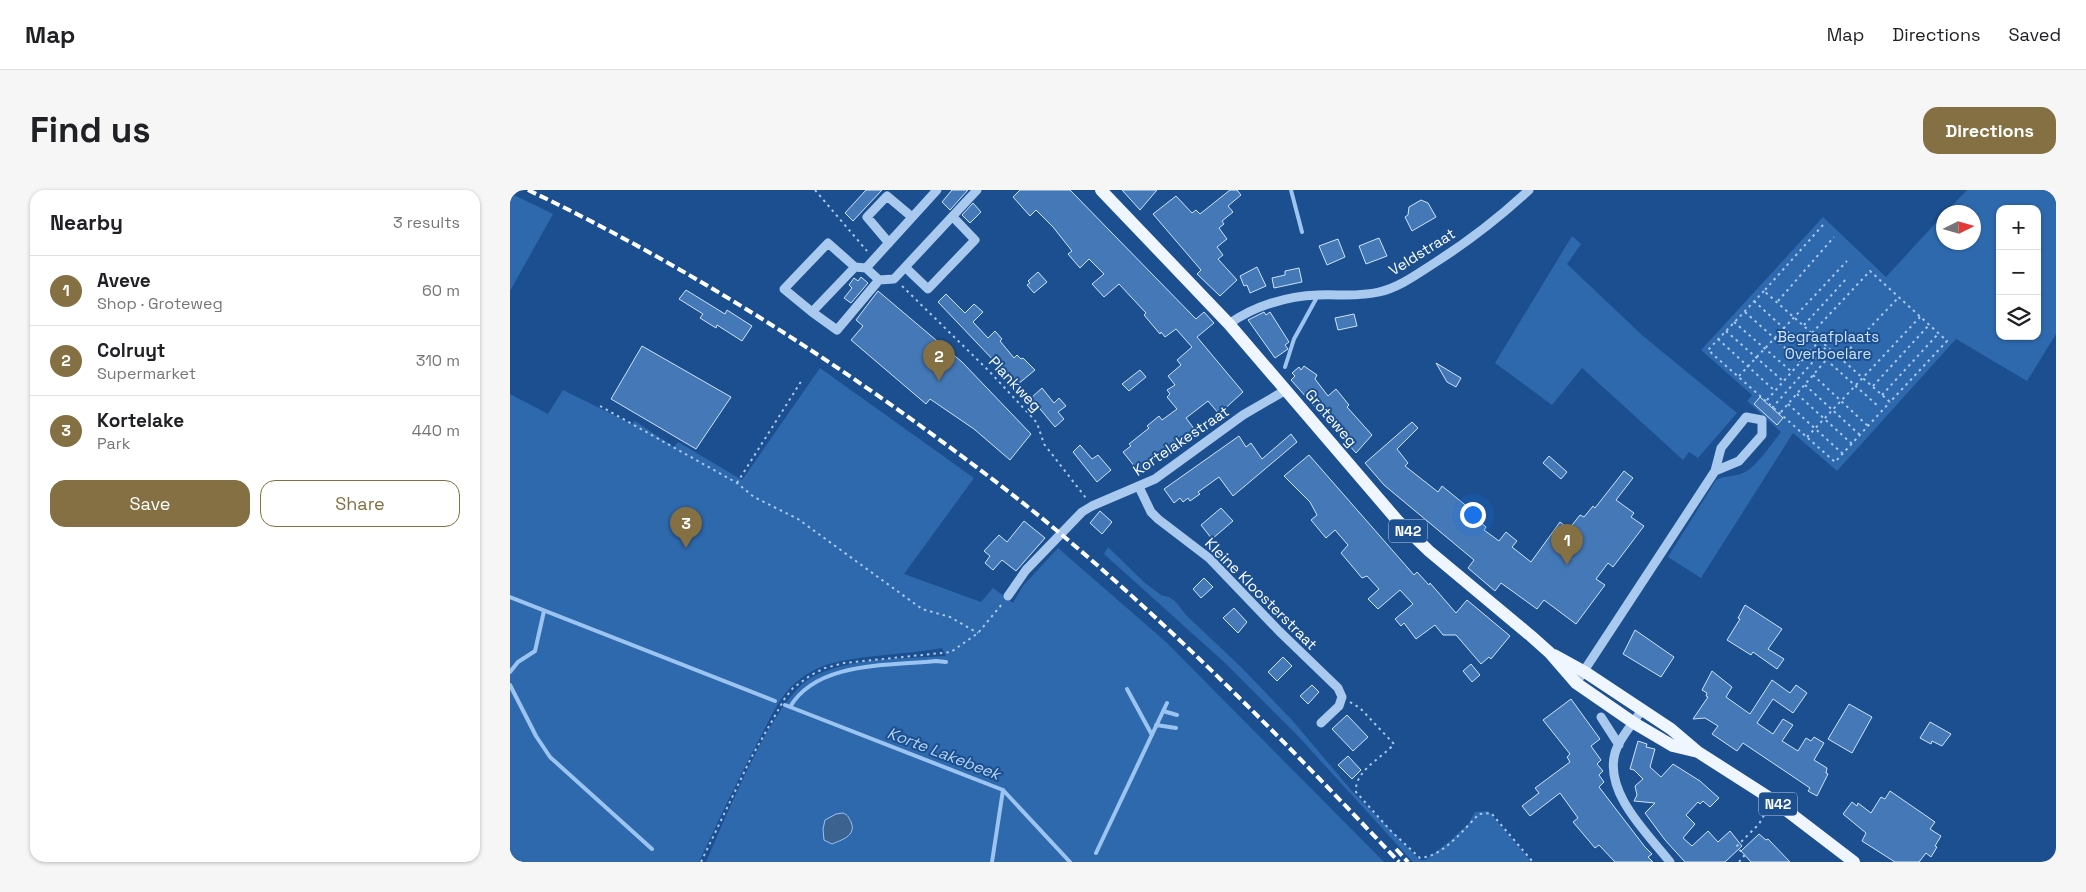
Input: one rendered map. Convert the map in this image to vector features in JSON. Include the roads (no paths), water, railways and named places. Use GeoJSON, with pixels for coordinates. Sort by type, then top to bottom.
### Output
{"type":"FeatureCollection","features":[{"type":"Feature","properties":{"kind":"main road","name":"Groteweg"},"geometry":{"type":"LineString","coordinates":[[1101,190],[1229,324],[1397,520],[1423,545],[1550,653],[1576,683],[1634,723],[1673,746],[1698,752]]}},
{"type":"Feature","properties":{"kind":"main road","name":"Groteweg"},"geometry":{"type":"LineString","coordinates":[[1550,653],[1585,672],[1641,711],[1671,729],[1698,752],[1773,800],[1854,862]]}},
{"type":"Feature","properties":{"kind":"street"},"geometry":{"type":"LineString","coordinates":[[866,268],[937,190]]}},
{"type":"Feature","properties":{"kind":"street"},"geometry":{"type":"LineString","coordinates":[[879,280],[866,268],[855,267],[828,243],[784,289],[837,330],[879,280],[894,279],[906,268],[977,190]]}},
{"type":"Feature","properties":{"kind":"street","name":"Veldstraat"},"geometry":{"type":"LineString","coordinates":[[1229,324],[1262,306],[1286,299],[1316,295],[1379,292],[1404,283],[1460,247],[1502,215],[1529,190]]}},
{"type":"Feature","properties":{"kind":"street"},"geometry":{"type":"LineString","coordinates":[[889,243],[867,217],[887,196],[912,217]]}},
{"type":"Feature","properties":{"kind":"street"},"geometry":{"type":"LineString","coordinates":[[906,268],[928,288],[975,240],[954,217]]}},
{"type":"Feature","properties":{"kind":"street"},"geometry":{"type":"LineString","coordinates":[[812,312],[855,267]]}},
{"type":"Feature","properties":{"kind":"street","name":"Kortelakestraat"},"geometry":{"type":"LineString","coordinates":[[1008,596],[1026,570],[1064,528],[1092,506],[1155,479],[1243,415],[1286,390]]}},
{"type":"Feature","properties":{"kind":"street"},"geometry":{"type":"LineString","coordinates":[[1576,683],[1716,471],[1721,448],[1746,417],[1762,420],[1762,435],[1739,461],[1716,471]]}},
{"type":"Feature","properties":{"kind":"street","name":"Kleine Kloosterstraat"},"geometry":{"type":"LineString","coordinates":[[1139,487],[1151,512],[1209,558],[1338,688],[1342,696],[1339,706],[1322,723]]}},
{"type":"Feature","properties":{"kind":"street"},"geometry":{"type":"LineString","coordinates":[[1641,711],[1615,754],[1615,782],[1622,801],[1670,862]]}},
{"type":"Feature","properties":{"kind":"street"},"geometry":{"type":"LineString","coordinates":[[1602,717],[1619,745]]}},
{"type":"Feature","properties":{"kind":"waterway"},"geometry":{"type":"LineString","coordinates":[[1291,190],[1302,232]]}},
{"type":"Feature","properties":{"kind":"waterway"},"geometry":{"type":"LineString","coordinates":[[1285,367],[1294,339],[1316,299]]}},
{"type":"Feature","properties":{"kind":"waterway","name":"Korte Lakebeek"},"geometry":{"type":"LineString","coordinates":[[510,597],[775,701]]}},
{"type":"Feature","properties":{"kind":"waterway"},"geometry":{"type":"LineString","coordinates":[[510,672],[518,662],[535,651],[544,611]]}},
{"type":"Feature","properties":{"kind":"waterway"},"geometry":{"type":"LineString","coordinates":[[790,707],[802,692],[818,681],[836,674],[876,666],[936,661],[946,662]]}},
{"type":"Feature","properties":{"kind":"waterway"},"geometry":{"type":"LineString","coordinates":[[510,685],[536,736],[550,757],[652,849]]}},
{"type":"Feature","properties":{"kind":"waterway"},"geometry":{"type":"LineString","coordinates":[[1127,689],[1152,735]]}},
{"type":"Feature","properties":{"kind":"waterway"},"geometry":{"type":"LineString","coordinates":[[1096,853],[1167,703]]}},
{"type":"Feature","properties":{"kind":"waterway","name":"Korte Lakebeek"},"geometry":{"type":"LineString","coordinates":[[785,705],[1003,790],[1070,862]]}},
{"type":"Feature","properties":{"kind":"waterway"},"geometry":{"type":"LineString","coordinates":[[1163,711],[1177,715]]}},
{"type":"Feature","properties":{"kind":"waterway"},"geometry":{"type":"LineString","coordinates":[[1156,725],[1176,728]]}},
{"type":"Feature","properties":{"kind":"waterway"},"geometry":{"type":"LineString","coordinates":[[992,862],[1003,790]]}},
{"type":"Feature","properties":{"kind":"railway"},"geometry":{"type":"LineString","coordinates":[[528,190],[630,242],[729,298],[872,391],[994,480],[1112,578],[1197,656],[1279,737],[1399,862]]}},
{"type":"Feature","properties":{"kind":"railway"},"geometry":{"type":"LineString","coordinates":[[1396,849],[1408,862]]}},
{"type":"Feature","properties":{"kind":"place","name":"Colruyt"},"geometry":{"type":"Point","coordinates":[939,381]}},
{"type":"Feature","properties":{"kind":"place","name":"Kortelake"},"geometry":{"type":"Point","coordinates":[686,548]}},
{"type":"Feature","properties":{"kind":"place","name":"Aveve"},"geometry":{"type":"Point","coordinates":[1567,565]}},
{"type":"Feature","properties":{"kind":"park label","name":"Begraafplaats Overboelare"},"geometry":{"type":"Point","coordinates":[1828,346]}}]}
